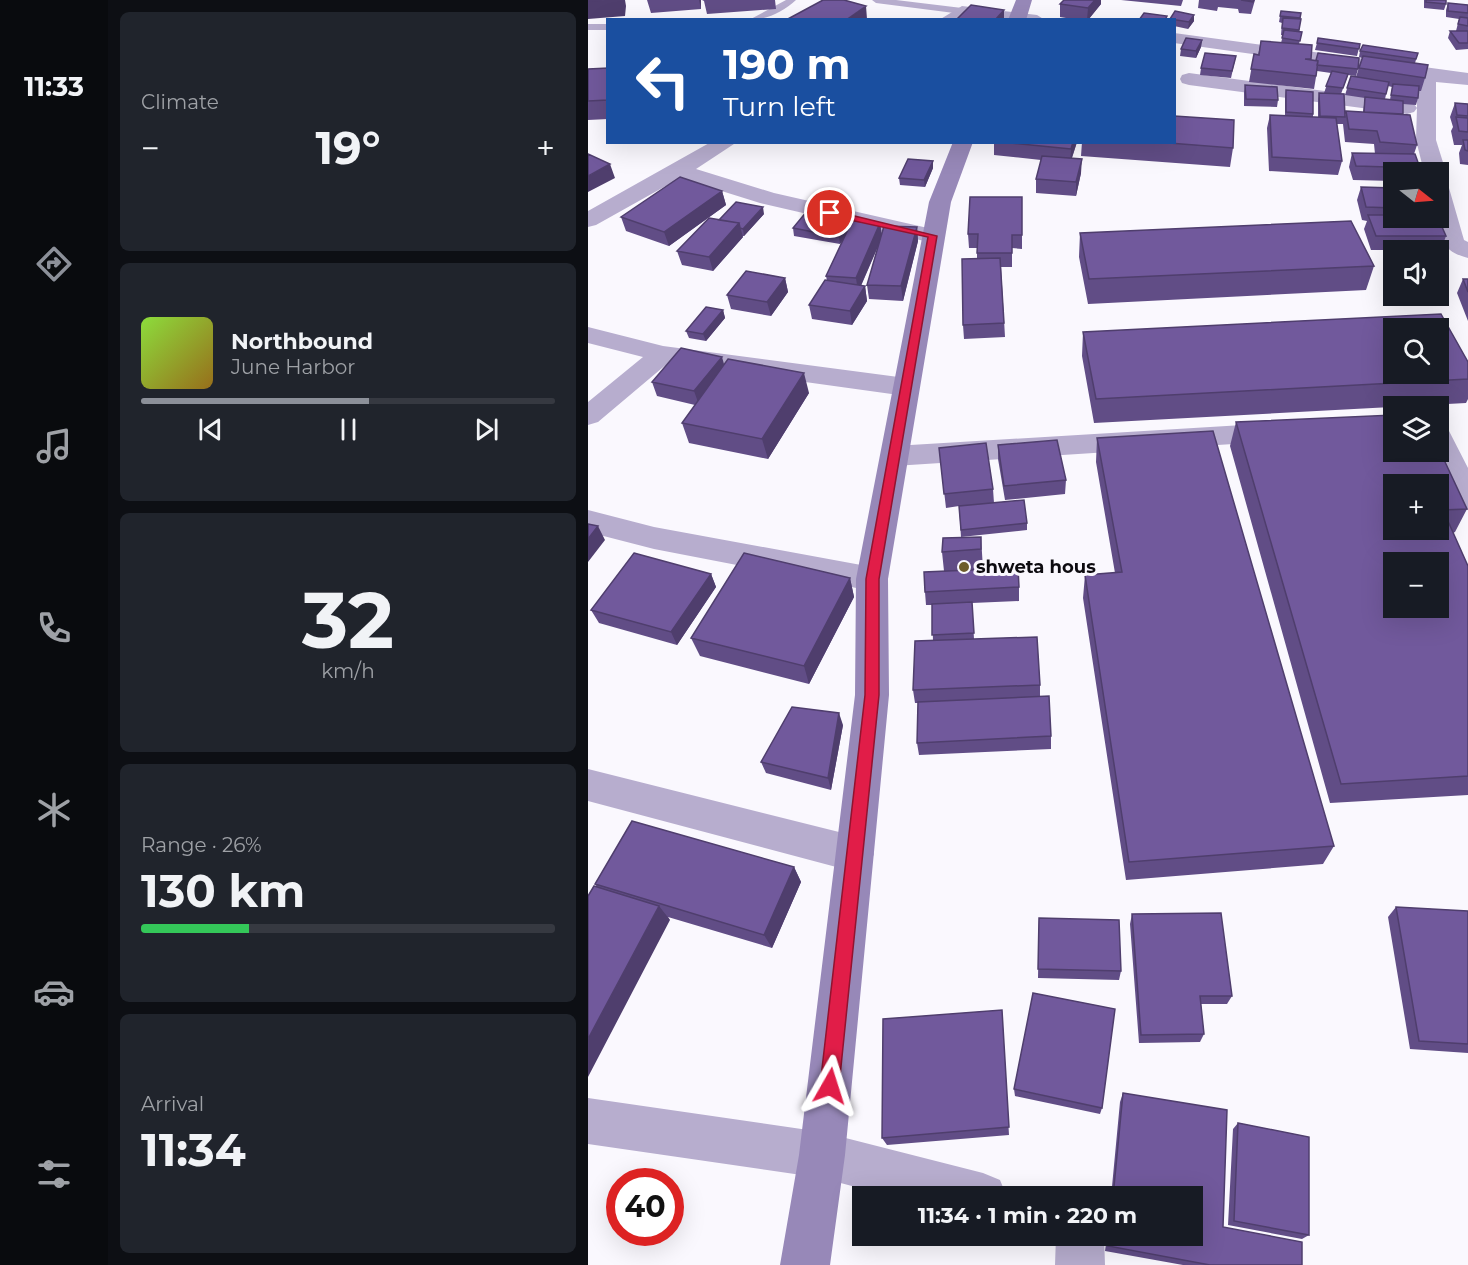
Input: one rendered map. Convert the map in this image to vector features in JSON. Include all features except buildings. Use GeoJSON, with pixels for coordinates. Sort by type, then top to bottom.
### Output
{"type":"FeatureCollection","features":[{"type":"Feature","properties":{"kind":"street"},"geometry":{"type":"LineString","coordinates":[[954,15],[1018,18],[1024,0]]}},
{"type":"Feature","properties":{"kind":"street"},"geometry":{"type":"LineString","coordinates":[[1176,38],[1468,79]]}},
{"type":"Feature","properties":{"kind":"street"},"geometry":{"type":"LineString","coordinates":[[1427,75],[1426,140],[1432,162]]}},
{"type":"Feature","properties":{"kind":"street"},"geometry":{"type":"LineString","coordinates":[[1189,79],[1426,110]]}},
{"type":"Feature","properties":{"kind":"street"},"geometry":{"type":"LineString","coordinates":[[588,220],[724,144]]}},
{"type":"Feature","properties":{"kind":"street"},"geometry":{"type":"LineString","coordinates":[[805,1265],[822,1155],[872,695],[872,579],[940,202],[962,144]]}},
{"type":"Feature","properties":{"kind":"street"},"geometry":{"type":"LineString","coordinates":[[678,171],[768,198],[933,236]]}},
{"type":"Feature","properties":{"kind":"street"},"geometry":{"type":"LineString","coordinates":[[1449,226],[1454,244],[1468,250]]}},
{"type":"Feature","properties":{"kind":"street"},"geometry":{"type":"LineString","coordinates":[[588,336],[663,354],[906,387]]}},
{"type":"Feature","properties":{"kind":"street"},"geometry":{"type":"LineString","coordinates":[[588,416],[663,354]]}},
{"type":"Feature","properties":{"kind":"street"},"geometry":{"type":"LineString","coordinates":[[894,456],[1298,430]]}},
{"type":"Feature","properties":{"kind":"street"},"geometry":{"type":"LineString","coordinates":[[1449,459],[1468,498]]}},
{"type":"Feature","properties":{"kind":"street"},"geometry":{"type":"LineString","coordinates":[[588,521],[654,538],[872,579]]}},
{"type":"Feature","properties":{"kind":"street"},"geometry":{"type":"LineString","coordinates":[[588,785],[855,854]]}},
{"type":"Feature","properties":{"kind":"street"},"geometry":{"type":"LineString","coordinates":[[588,1121],[822,1155],[941,1186]]}},
{"type":"Feature","properties":{"kind":"street"},"geometry":{"type":"LineString","coordinates":[[1080,1246],[1080,1265]]}},
{"type":"Feature","properties":{"kind":"lane"},"geometry":{"type":"LineString","coordinates":[[758,18],[792,0]]}},
{"type":"Feature","properties":{"kind":"lane"},"geometry":{"type":"LineString","coordinates":[[876,0],[954,15]]}},
{"type":"Feature","properties":{"kind":"lane"},"geometry":{"type":"LineString","coordinates":[[588,27],[606,27]]}},
{"type":"Feature","properties":{"kind":"place","name":"shweta hous"},"geometry":{"type":"Point","coordinates":[964,567]}},
{"type":"Feature","properties":{"kind":"route"},"geometry":{"type":"LineString","coordinates":[[830,213],[933,236],[872,579],[872,695],[830,1086]]}}]}
